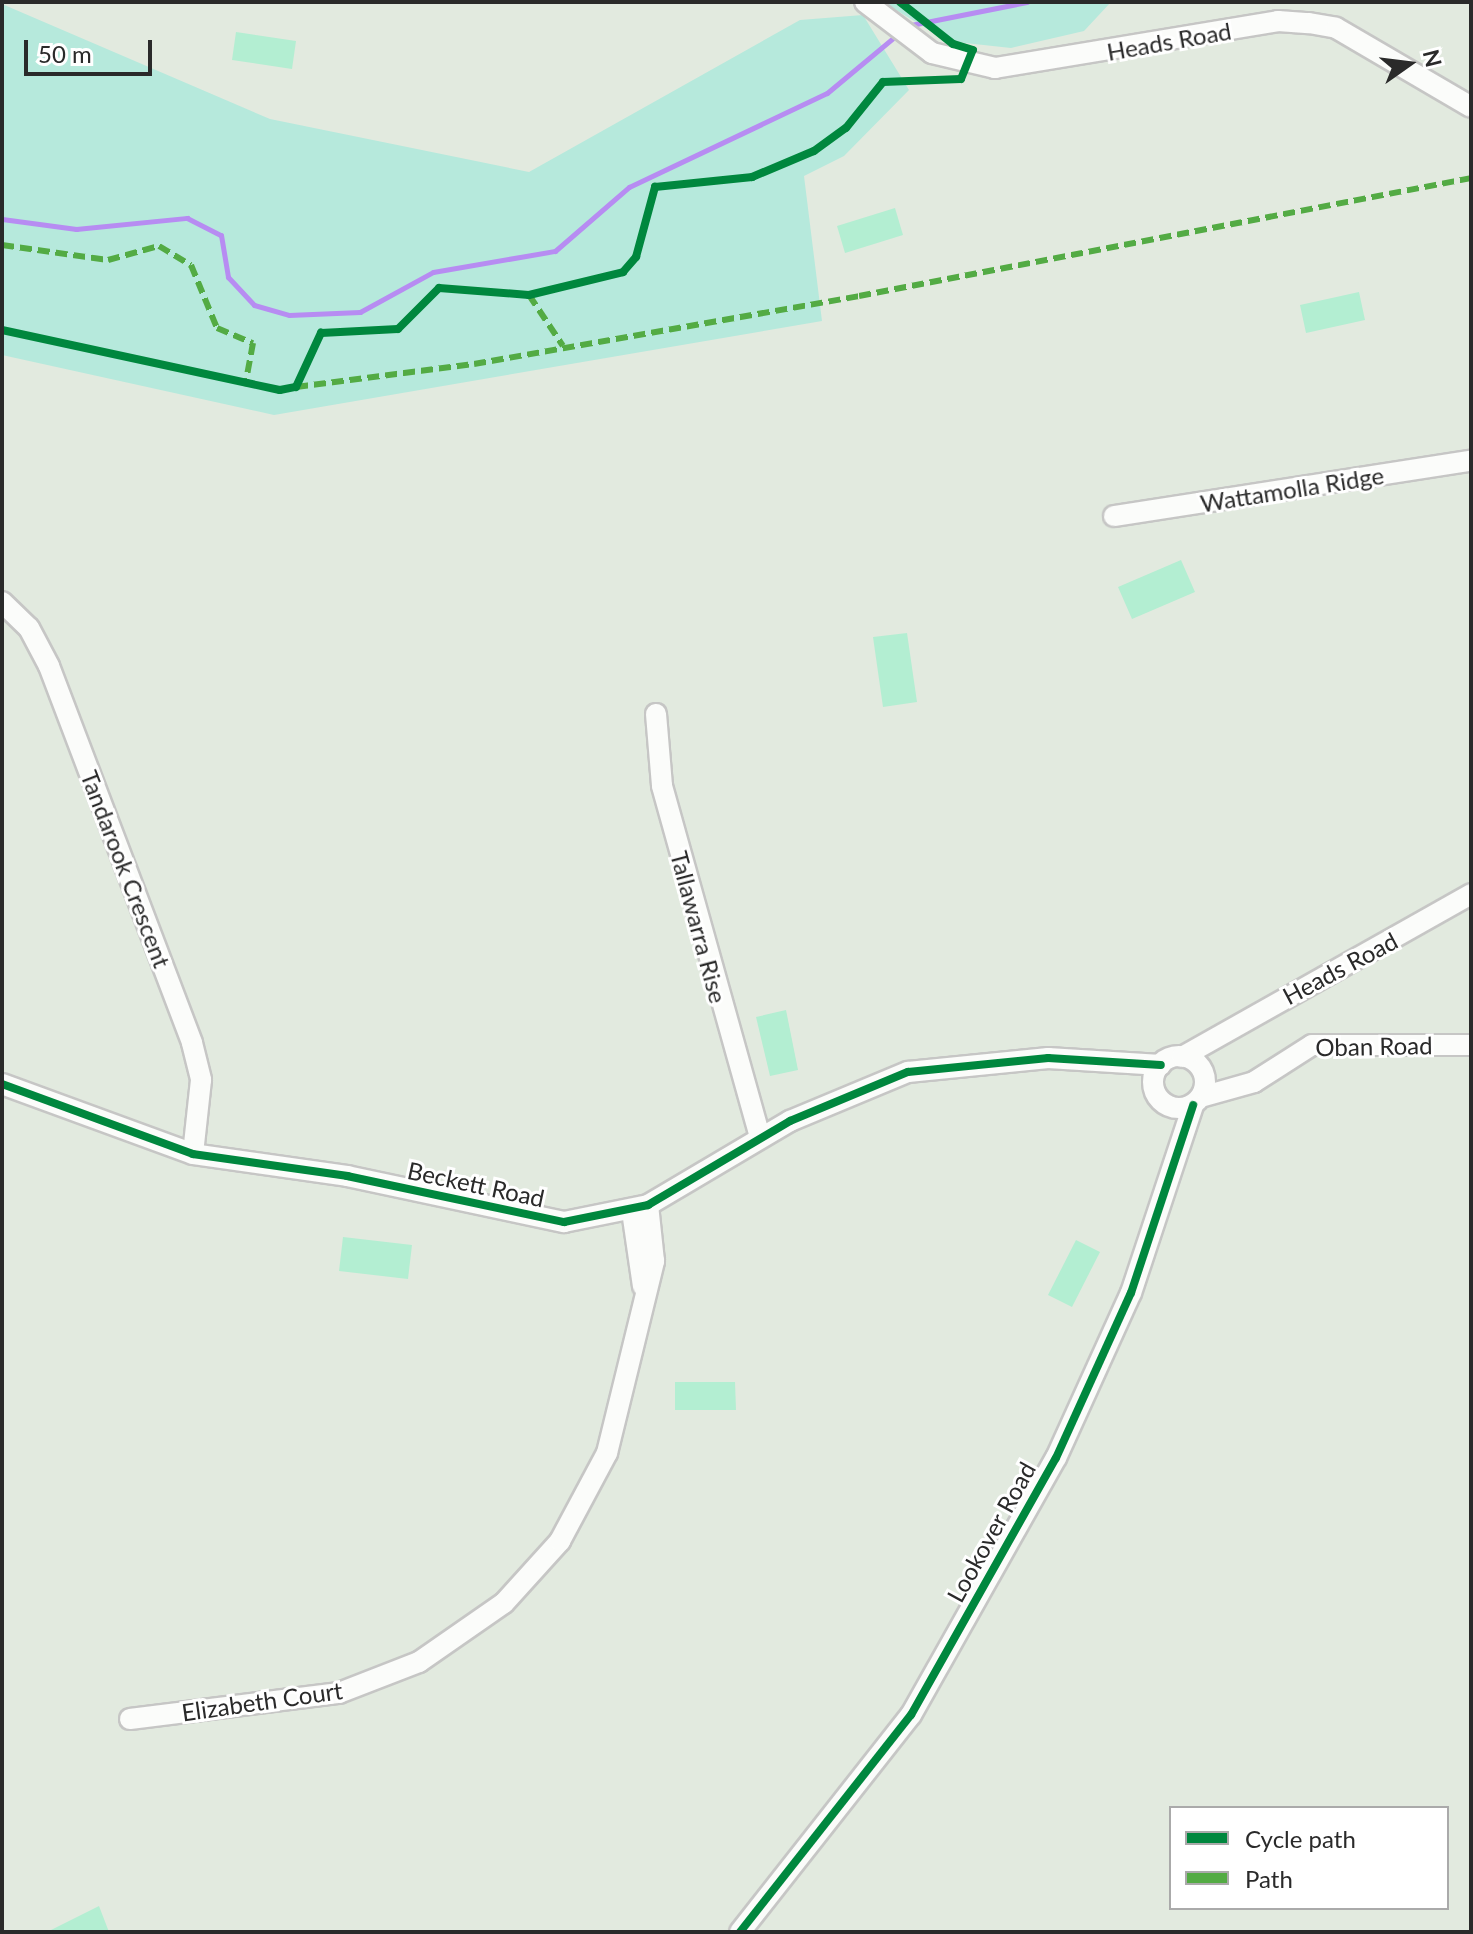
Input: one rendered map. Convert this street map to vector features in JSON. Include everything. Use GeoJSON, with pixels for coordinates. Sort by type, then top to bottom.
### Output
{"type":"FeatureCollection","features":[{"type":"Feature","properties":{"kind":"street","name":"Heads Road"},"geometry":{"type":"LineString","coordinates":[[872,7],[932,53],[968,66],[1017,69],[1278,21],[1309,23],[1336,28],[1471,107]]}},
{"type":"Feature","properties":{"kind":"street","name":"Wattamolla Ridge"},"geometry":{"type":"LineString","coordinates":[[1114,516],[1471,461]]}},
{"type":"Feature","properties":{"kind":"street","name":"Tandarook Crescent"},"geometry":{"type":"LineString","coordinates":[[2,602],[29,628],[49,666],[192,1043],[201,1080],[193,1154]]}},
{"type":"Feature","properties":{"kind":"street","name":"Tallawarra Rise"},"geometry":{"type":"LineString","coordinates":[[656,714],[662,786],[760,1138]]}},
{"type":"Feature","properties":{"kind":"street","name":"Heads Road"},"geometry":{"type":"LineString","coordinates":[[1157,1074],[1207,1038],[1471,894]]}},
{"type":"Feature","properties":{"kind":"street"},"geometry":{"type":"LineString","coordinates":[[1157,1074],[1172,1107],[1200,1088],[1207,1038]]}},
{"type":"Feature","properties":{"kind":"street","name":"Oban Road"},"geometry":{"type":"LineString","coordinates":[[1200,1088],[1242,1087],[1312,1045],[1471,1045]]}},
{"type":"Feature","properties":{"kind":"street"},"geometry":{"type":"LineString","coordinates":[[1182,1057],[1200,1088]]}},
{"type":"Feature","properties":{"kind":"street","name":"Beckett Road"},"geometry":{"type":"LineString","coordinates":[[2,1084],[193,1154],[347,1176],[545,1221],[640,1208],[760,1138],[908,1072],[1048,1058],[1116,1065],[1157,1074]]}},
{"type":"Feature","properties":{"kind":"street","name":"Lookover Road"},"geometry":{"type":"LineString","coordinates":[[740,1932],[883,1757],[1025,1514],[1097,1376],[1200,1088]]}},
{"type":"Feature","properties":{"kind":"street","name":"Lookover Road"},"geometry":{"type":"LineString","coordinates":[[1172,1107],[1177,1151]]}},
{"type":"Feature","properties":{"kind":"street","name":"Elizabeth Court"},"geometry":{"type":"LineString","coordinates":[[130,1719],[339,1693],[419,1662],[487,1618],[560,1541],[595,1480],[617,1424],[656,1247],[640,1208]]}},
{"type":"Feature","properties":{"kind":"shaded area"},"geometry":{"type":"Polygon","coordinates":[[[883,2],[1111,2],[1084,31],[1011,48],[947,41],[883,2]]]}},
{"type":"Feature","properties":{"kind":"shaded area"},"geometry":{"type":"Polygon","coordinates":[[[2,4],[270,119],[529,172],[800,20],[863,15],[909,90],[844,156],[804,176],[822,321],[274,415],[2,355],[2,4]]]}},
{"type":"Feature","properties":{"kind":"green space"},"geometry":{"type":"Polygon","coordinates":[[[236,32],[296,41],[292,69],[232,60],[236,32]]]}},
{"type":"Feature","properties":{"kind":"green space"},"geometry":{"type":"Polygon","coordinates":[[[895,208],[903,235],[845,253],[837,226],[895,208]]]}},
{"type":"Feature","properties":{"kind":"green space"},"geometry":{"type":"Polygon","coordinates":[[[1359,292],[1365,320],[1306,333],[1300,305],[1359,292]]]}},
{"type":"Feature","properties":{"kind":"green space"},"geometry":{"type":"Polygon","coordinates":[[[1181,560],[1195,592],[1132,619],[1118,587],[1181,560]]]}},
{"type":"Feature","properties":{"kind":"green space"},"geometry":{"type":"Polygon","coordinates":[[[907,633],[917,702],[883,707],[873,637],[907,633]]]}},
{"type":"Feature","properties":{"kind":"green space"},"geometry":{"type":"Polygon","coordinates":[[[786,1010],[798,1070],[770,1076],[756,1017],[786,1010]]]}},
{"type":"Feature","properties":{"kind":"green space"},"geometry":{"type":"Polygon","coordinates":[[[343,1237],[412,1245],[408,1279],[339,1271],[343,1237]]]}},
{"type":"Feature","properties":{"kind":"green space"},"geometry":{"type":"Polygon","coordinates":[[[1076,1240],[1100,1252],[1072,1307],[1048,1295],[1076,1240]]]}},
{"type":"Feature","properties":{"kind":"green space"},"geometry":{"type":"Polygon","coordinates":[[[675,1382],[735,1382],[736,1410],[675,1410],[675,1382]]]}},
{"type":"Feature","properties":{"kind":"green space"},"geometry":{"type":"Polygon","coordinates":[[[99,1906],[109,1932],[47,1932],[99,1906]]]}},
{"type":"Feature","properties":{"kind":"waterway"},"geometry":{"type":"LineString","coordinates":[[906,26],[1027,2]]}},
{"type":"Feature","properties":{"kind":"waterway"},"geometry":{"type":"LineString","coordinates":[[2,219],[76,229],[187,218],[221,235],[228,277],[254,305],[289,315],[360,312],[433,272],[555,251],[629,187],[827,93],[899,33]]}},
{"type":"Feature","properties":{"kind":"marked path"},"geometry":{"type":"LineString","coordinates":[[296,387],[474,364],[859,296],[1471,178]]}},
{"type":"Feature","properties":{"kind":"marked path"},"geometry":{"type":"LineString","coordinates":[[2,245],[108,260],[159,246],[191,265],[217,328],[253,343],[245,386]]}},
{"type":"Feature","properties":{"kind":"marked path"},"geometry":{"type":"LineString","coordinates":[[529,295],[563,346]]}},
{"type":"Feature","properties":{"kind":"cycle path"},"geometry":{"type":"LineString","coordinates":[[2,330],[280,390],[296,387],[321,333],[398,329],[439,288],[529,295],[623,272],[636,257],[655,187],[752,177],[814,151],[846,128],[883,82],[961,79],[973,50],[953,44],[900,2]]}},
{"type":"Feature","properties":{"kind":"cycle path"},"geometry":{"type":"LineString","coordinates":[[2,1084],[193,1154],[347,1176],[564,1222],[648,1205],[790,1121],[908,1072],[1048,1058],[1161,1065]]}},
{"type":"Feature","properties":{"kind":"cycle path"},"geometry":{"type":"LineString","coordinates":[[740,1932],[911,1715],[1056,1458],[1131,1293],[1193,1105]]}}]}
